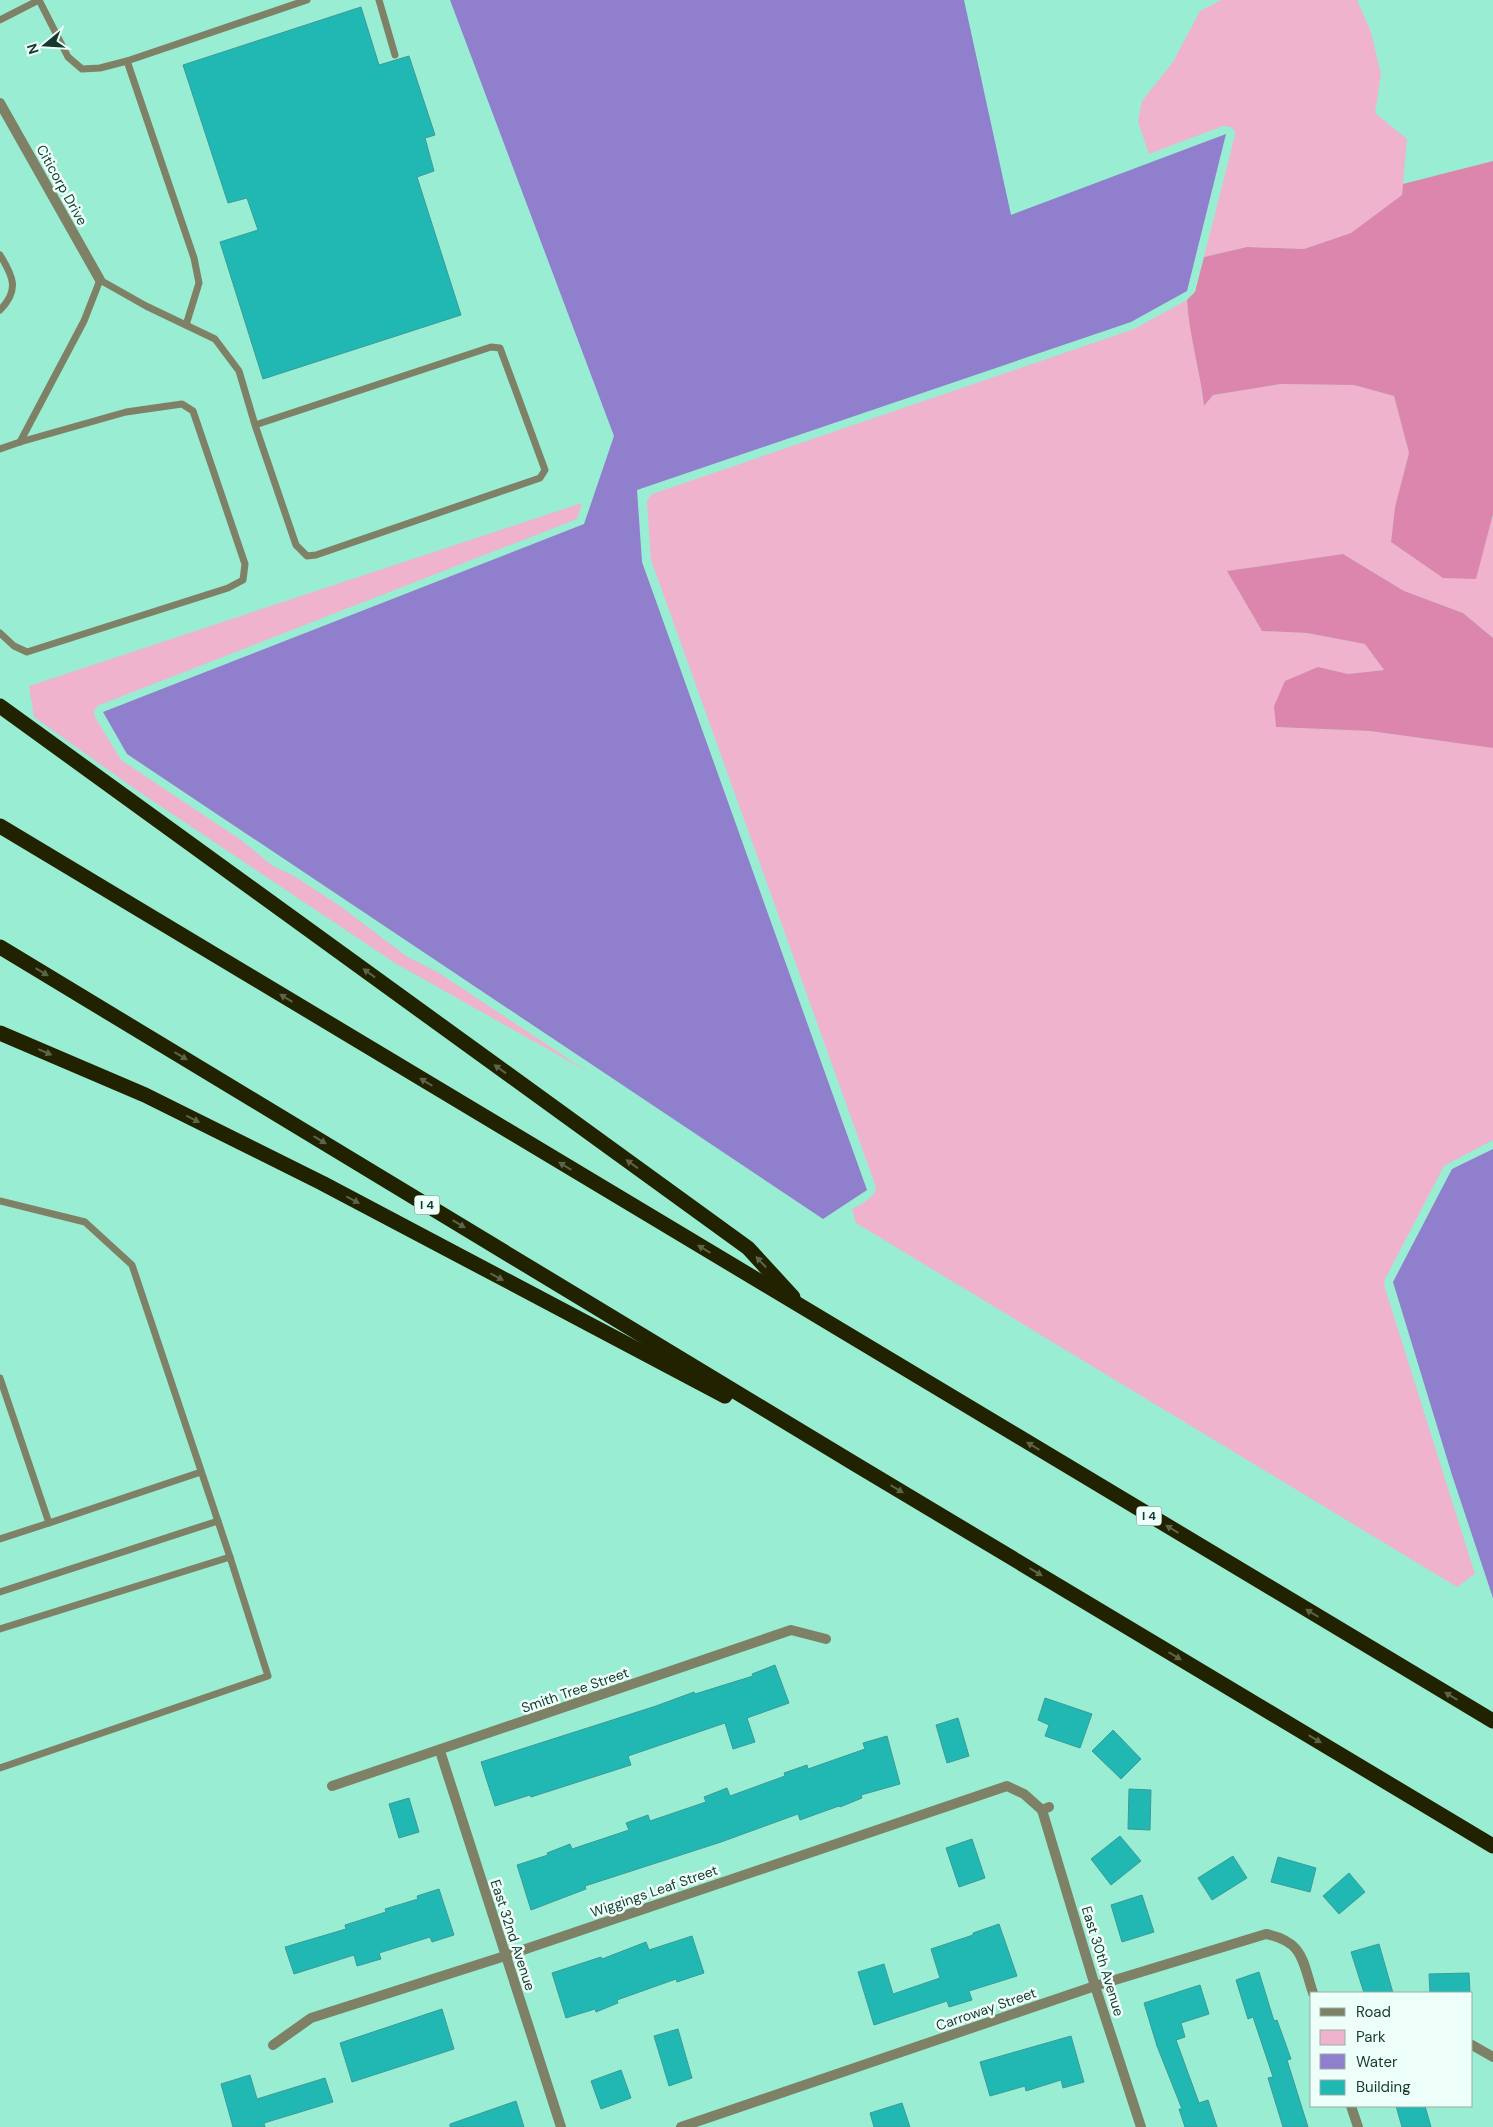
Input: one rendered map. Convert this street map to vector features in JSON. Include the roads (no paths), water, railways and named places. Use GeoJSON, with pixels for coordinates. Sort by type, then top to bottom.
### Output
{"type":"FeatureCollection","features":[{"type":"Feature","properties":{"kind":"highway"},"geometry":{"type":"LineString","coordinates":[[0,706],[748,1248],[806,1311]]}},
{"type":"Feature","properties":{"kind":"highway","name":"I 4"},"geometry":{"type":"LineString","coordinates":[[0,826],[806,1311],[1493,1721]]}},
{"type":"Feature","properties":{"kind":"highway","name":"I 4"},"geometry":{"type":"LineString","coordinates":[[0,947],[855,1464],[1493,1846]]}},
{"type":"Feature","properties":{"kind":"highway"},"geometry":{"type":"LineString","coordinates":[[0,1033],[145,1095],[322,1183],[855,1464]]}},
{"type":"Feature","properties":{"kind":"street","name":"Citicorp Drive"},"geometry":{"type":"LineString","coordinates":[[0,103],[100,280]]}},
{"type":"Feature","properties":{"kind":"street","name":"Smith Tree Street"},"geometry":{"type":"LineString","coordinates":[[332,1786],[440,1751],[791,1630],[826,1639]]}},
{"type":"Feature","properties":{"kind":"street","name":"East 32nd Avenue"},"geometry":{"type":"LineString","coordinates":[[440,1751],[561,2127]]}},
{"type":"Feature","properties":{"kind":"street","name":"Wiggings Leaf Street"},"geometry":{"type":"LineString","coordinates":[[273,2045],[311,2018],[505,1956],[1007,1786],[1046,1808]]}},
{"type":"Feature","properties":{"kind":"street","name":"East 30th Avenue"},"geometry":{"type":"LineString","coordinates":[[1046,1808],[1096,1986],[1141,2127]]}},
{"type":"Feature","properties":{"kind":"street","name":"Carroway Street"},"geometry":{"type":"LineString","coordinates":[[681,2127],[1096,1986],[1266,1934],[1284,1938],[1298,1950],[1313,1992]]}},
{"type":"Feature","properties":{"kind":"street"},"geometry":{"type":"LineString","coordinates":[[1473,2046],[1493,2057]]}},
{"type":"Feature","properties":{"kind":"street"},"geometry":{"type":"LineString","coordinates":[[1351,2107],[1358,2127]]}},
{"type":"Feature","properties":{"kind":"lane"},"geometry":{"type":"LineString","coordinates":[[0,20],[39,0],[68,58],[82,69],[100,68],[127,61],[307,0]]}},
{"type":"Feature","properties":{"kind":"lane"},"geometry":{"type":"LineString","coordinates":[[379,0],[395,55]]}},
{"type":"Feature","properties":{"kind":"lane"},"geometry":{"type":"LineString","coordinates":[[127,61],[194,258],[199,283],[186,326]]}},
{"type":"Feature","properties":{"kind":"lane"},"geometry":{"type":"LineString","coordinates":[[0,255],[12,274],[13,288],[6,304],[0,310]]}},
{"type":"Feature","properties":{"kind":"lane"},"geometry":{"type":"LineString","coordinates":[[20,442],[84,320],[100,280],[186,326],[215,339],[240,371],[255,425],[296,546],[307,556],[316,556],[540,478],[545,470],[500,348],[491,347],[255,425]]}},
{"type":"Feature","properties":{"kind":"lane"},"geometry":{"type":"LineString","coordinates":[[0,449],[126,412],[182,404],[193,411],[244,564],[243,580],[228,588],[27,652],[14,646],[0,633]]}},
{"type":"Feature","properties":{"kind":"lane"},"geometry":{"type":"LineString","coordinates":[[0,1201],[85,1222],[132,1265],[268,1676],[0,1768]]}},
{"type":"Feature","properties":{"kind":"lane"},"geometry":{"type":"LineString","coordinates":[[0,1378],[49,1523]]}},
{"type":"Feature","properties":{"kind":"lane"},"geometry":{"type":"LineString","coordinates":[[0,1539],[201,1472]]}},
{"type":"Feature","properties":{"kind":"lane"},"geometry":{"type":"LineString","coordinates":[[0,1592],[218,1522]]}},
{"type":"Feature","properties":{"kind":"lane"},"geometry":{"type":"LineString","coordinates":[[0,1629],[230,1557]]}},
{"type":"Feature","properties":{"kind":"water"},"geometry":{"type":"Polygon","coordinates":[[[450,0],[964,0],[1011,215],[1226,134],[1187,291],[1131,322],[637,490],[642,562],[867,1190],[823,1219],[127,754],[103,712],[584,524],[614,436],[450,0]]]}},
{"type":"Feature","properties":{"kind":"water"},"geometry":{"type":"Polygon","coordinates":[[[1493,1149],[1493,1598],[1452,1475],[1393,1282],[1452,1169],[1493,1149]]]}}]}
